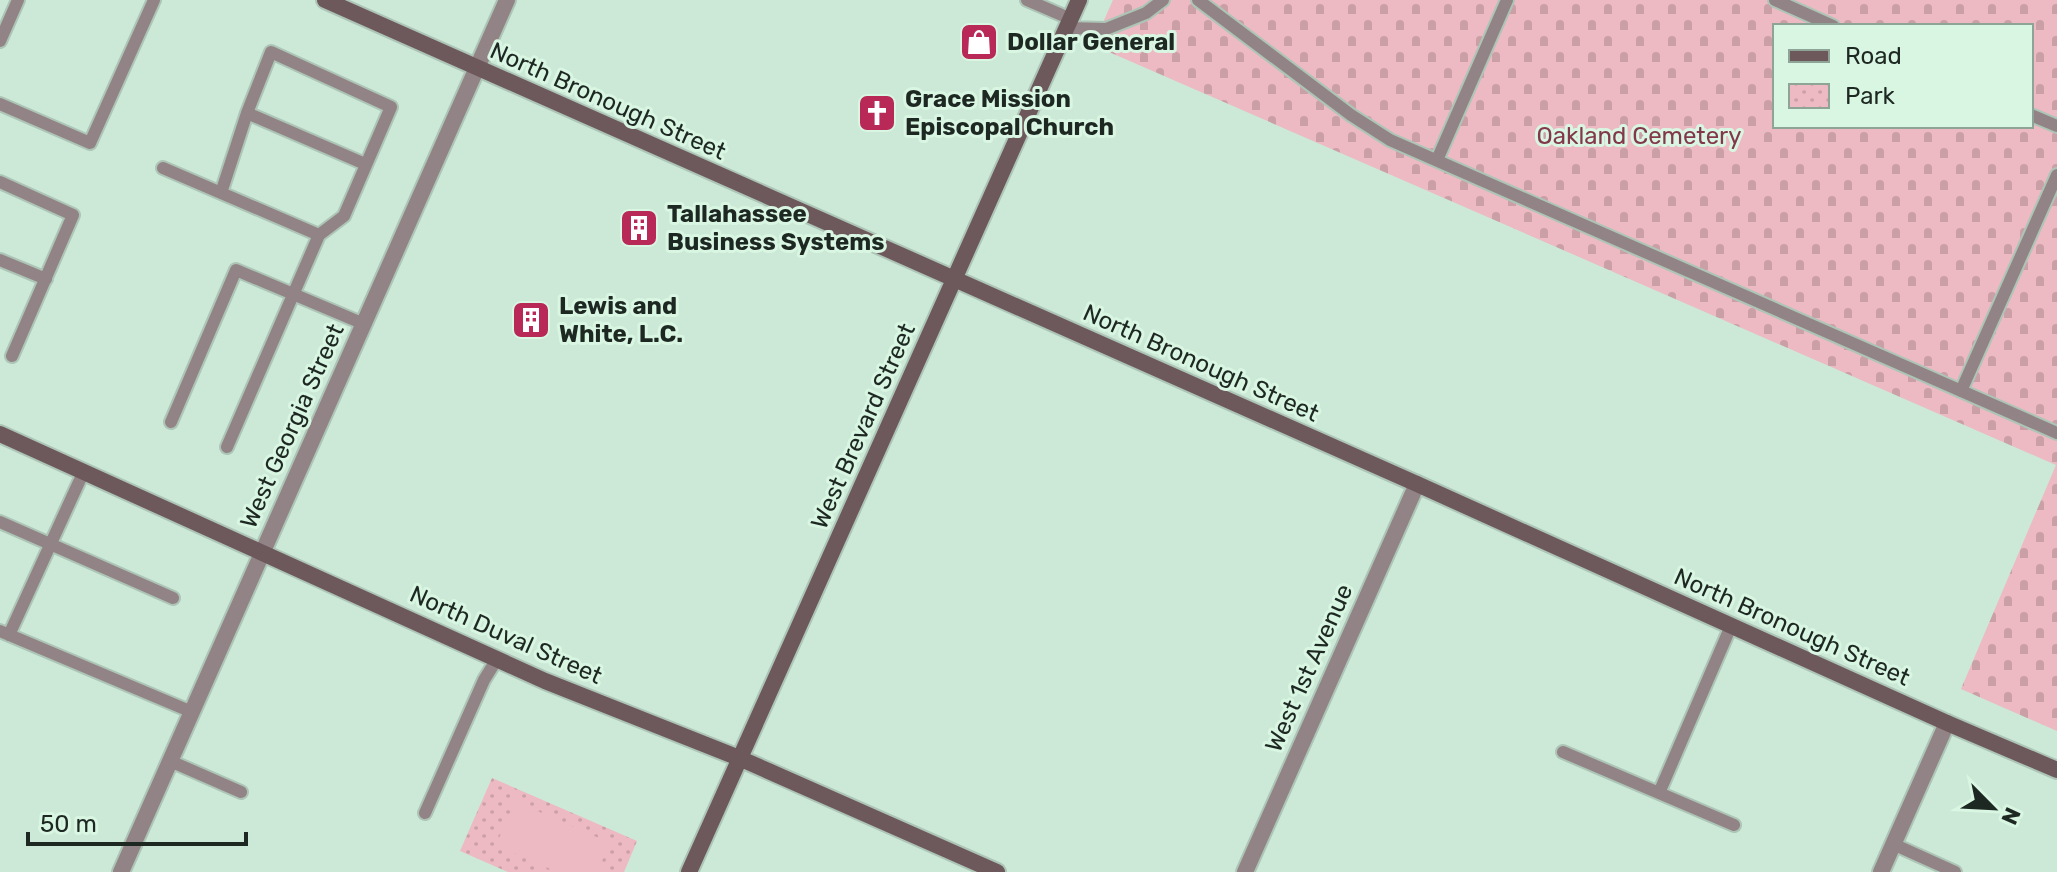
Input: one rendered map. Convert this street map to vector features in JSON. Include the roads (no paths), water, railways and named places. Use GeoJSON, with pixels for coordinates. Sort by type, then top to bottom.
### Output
{"type":"FeatureCollection","features":[{"type":"Feature","properties":{"kind":"main road","name":"North Bronough Street"},"geometry":{"type":"LineString","coordinates":[[325,0],[2057,770]]}},
{"type":"Feature","properties":{"kind":"main road","name":"West Brevard Street"},"geometry":{"type":"LineString","coordinates":[[689,872],[1079,0]]}},
{"type":"Feature","properties":{"kind":"main road","name":"North Duval Street"},"geometry":{"type":"LineString","coordinates":[[0,434],[497,659],[739,758],[997,872]]}},
{"type":"Feature","properties":{"kind":"street","name":"West Georgia Street"},"geometry":{"type":"LineString","coordinates":[[121,872],[507,0]]}},
{"type":"Feature","properties":{"kind":"street","name":"West 1st Avenue"},"geometry":{"type":"LineString","coordinates":[[1245,872],[1417,484]]}},
{"type":"Feature","properties":{"kind":"street"},"geometry":{"type":"LineString","coordinates":[[1881,872],[1947,723]]}},
{"type":"Feature","properties":{"kind":"lane"},"geometry":{"type":"LineString","coordinates":[[0,41],[18,0]]}},
{"type":"Feature","properties":{"kind":"lane"},"geometry":{"type":"LineString","coordinates":[[0,104],[90,143],[154,0]]}},
{"type":"Feature","properties":{"kind":"lane"},"geometry":{"type":"LineString","coordinates":[[1027,0],[1069,23],[1106,29],[1146,13],[1163,0]]}},
{"type":"Feature","properties":{"kind":"lane"},"geometry":{"type":"LineString","coordinates":[[1198,0],[1351,115],[1390,140],[2057,433]]}},
{"type":"Feature","properties":{"kind":"lane"},"geometry":{"type":"LineString","coordinates":[[1437,160],[1507,0]]}},
{"type":"Feature","properties":{"kind":"lane"},"geometry":{"type":"LineString","coordinates":[[1775,0],[1829,24]]}},
{"type":"Feature","properties":{"kind":"lane"},"geometry":{"type":"LineString","coordinates":[[221,193],[271,52],[391,107],[344,216],[319,235],[227,447]]}},
{"type":"Feature","properties":{"kind":"lane"},"geometry":{"type":"LineString","coordinates":[[247,113],[365,164]]}},
{"type":"Feature","properties":{"kind":"lane"},"geometry":{"type":"LineString","coordinates":[[2033,116],[2057,126]]}},
{"type":"Feature","properties":{"kind":"lane"},"geometry":{"type":"LineString","coordinates":[[163,168],[319,235]]}},
{"type":"Feature","properties":{"kind":"lane"},"geometry":{"type":"LineString","coordinates":[[1961,391],[2057,175]]}},
{"type":"Feature","properties":{"kind":"lane"},"geometry":{"type":"LineString","coordinates":[[0,182],[73,215],[12,356]]}},
{"type":"Feature","properties":{"kind":"lane"},"geometry":{"type":"LineString","coordinates":[[0,260],[46,279]]}},
{"type":"Feature","properties":{"kind":"lane"},"geometry":{"type":"LineString","coordinates":[[171,422],[236,270],[364,324]]}},
{"type":"Feature","properties":{"kind":"lane"},"geometry":{"type":"LineString","coordinates":[[84,471],[4,633],[192,712]]}},
{"type":"Feature","properties":{"kind":"lane"},"geometry":{"type":"LineString","coordinates":[[0,522],[173,598]]}},
{"type":"Feature","properties":{"kind":"lane"},"geometry":{"type":"LineString","coordinates":[[1659,793],[1731,626]]}},
{"type":"Feature","properties":{"kind":"lane"},"geometry":{"type":"LineString","coordinates":[[425,813],[484,680],[497,659]]}},
{"type":"Feature","properties":{"kind":"lane"},"geometry":{"type":"LineString","coordinates":[[1563,752],[1734,825]]}},
{"type":"Feature","properties":{"kind":"lane"},"geometry":{"type":"LineString","coordinates":[[170,761],[241,792]]}},
{"type":"Feature","properties":{"kind":"lane"},"geometry":{"type":"LineString","coordinates":[[1893,844],[1955,872]]}},
{"type":"Feature","properties":{"kind":"place","name":"Dollar General"},"geometry":{"type":"Point","coordinates":[979,42]}},
{"type":"Feature","properties":{"kind":"place","name":"Grace Mission Episcopal Church"},"geometry":{"type":"Point","coordinates":[877,113]}},
{"type":"Feature","properties":{"kind":"place","name":"Tallahassee Business Systems"},"geometry":{"type":"Point","coordinates":[639,228]}},
{"type":"Feature","properties":{"kind":"place","name":"Lewis and White, L.C."},"geometry":{"type":"Point","coordinates":[531,320]}},
{"type":"Feature","properties":{"kind":"park label","name":"Oakland Cemetery"},"geometry":{"type":"Point","coordinates":[1639,136]}}]}
